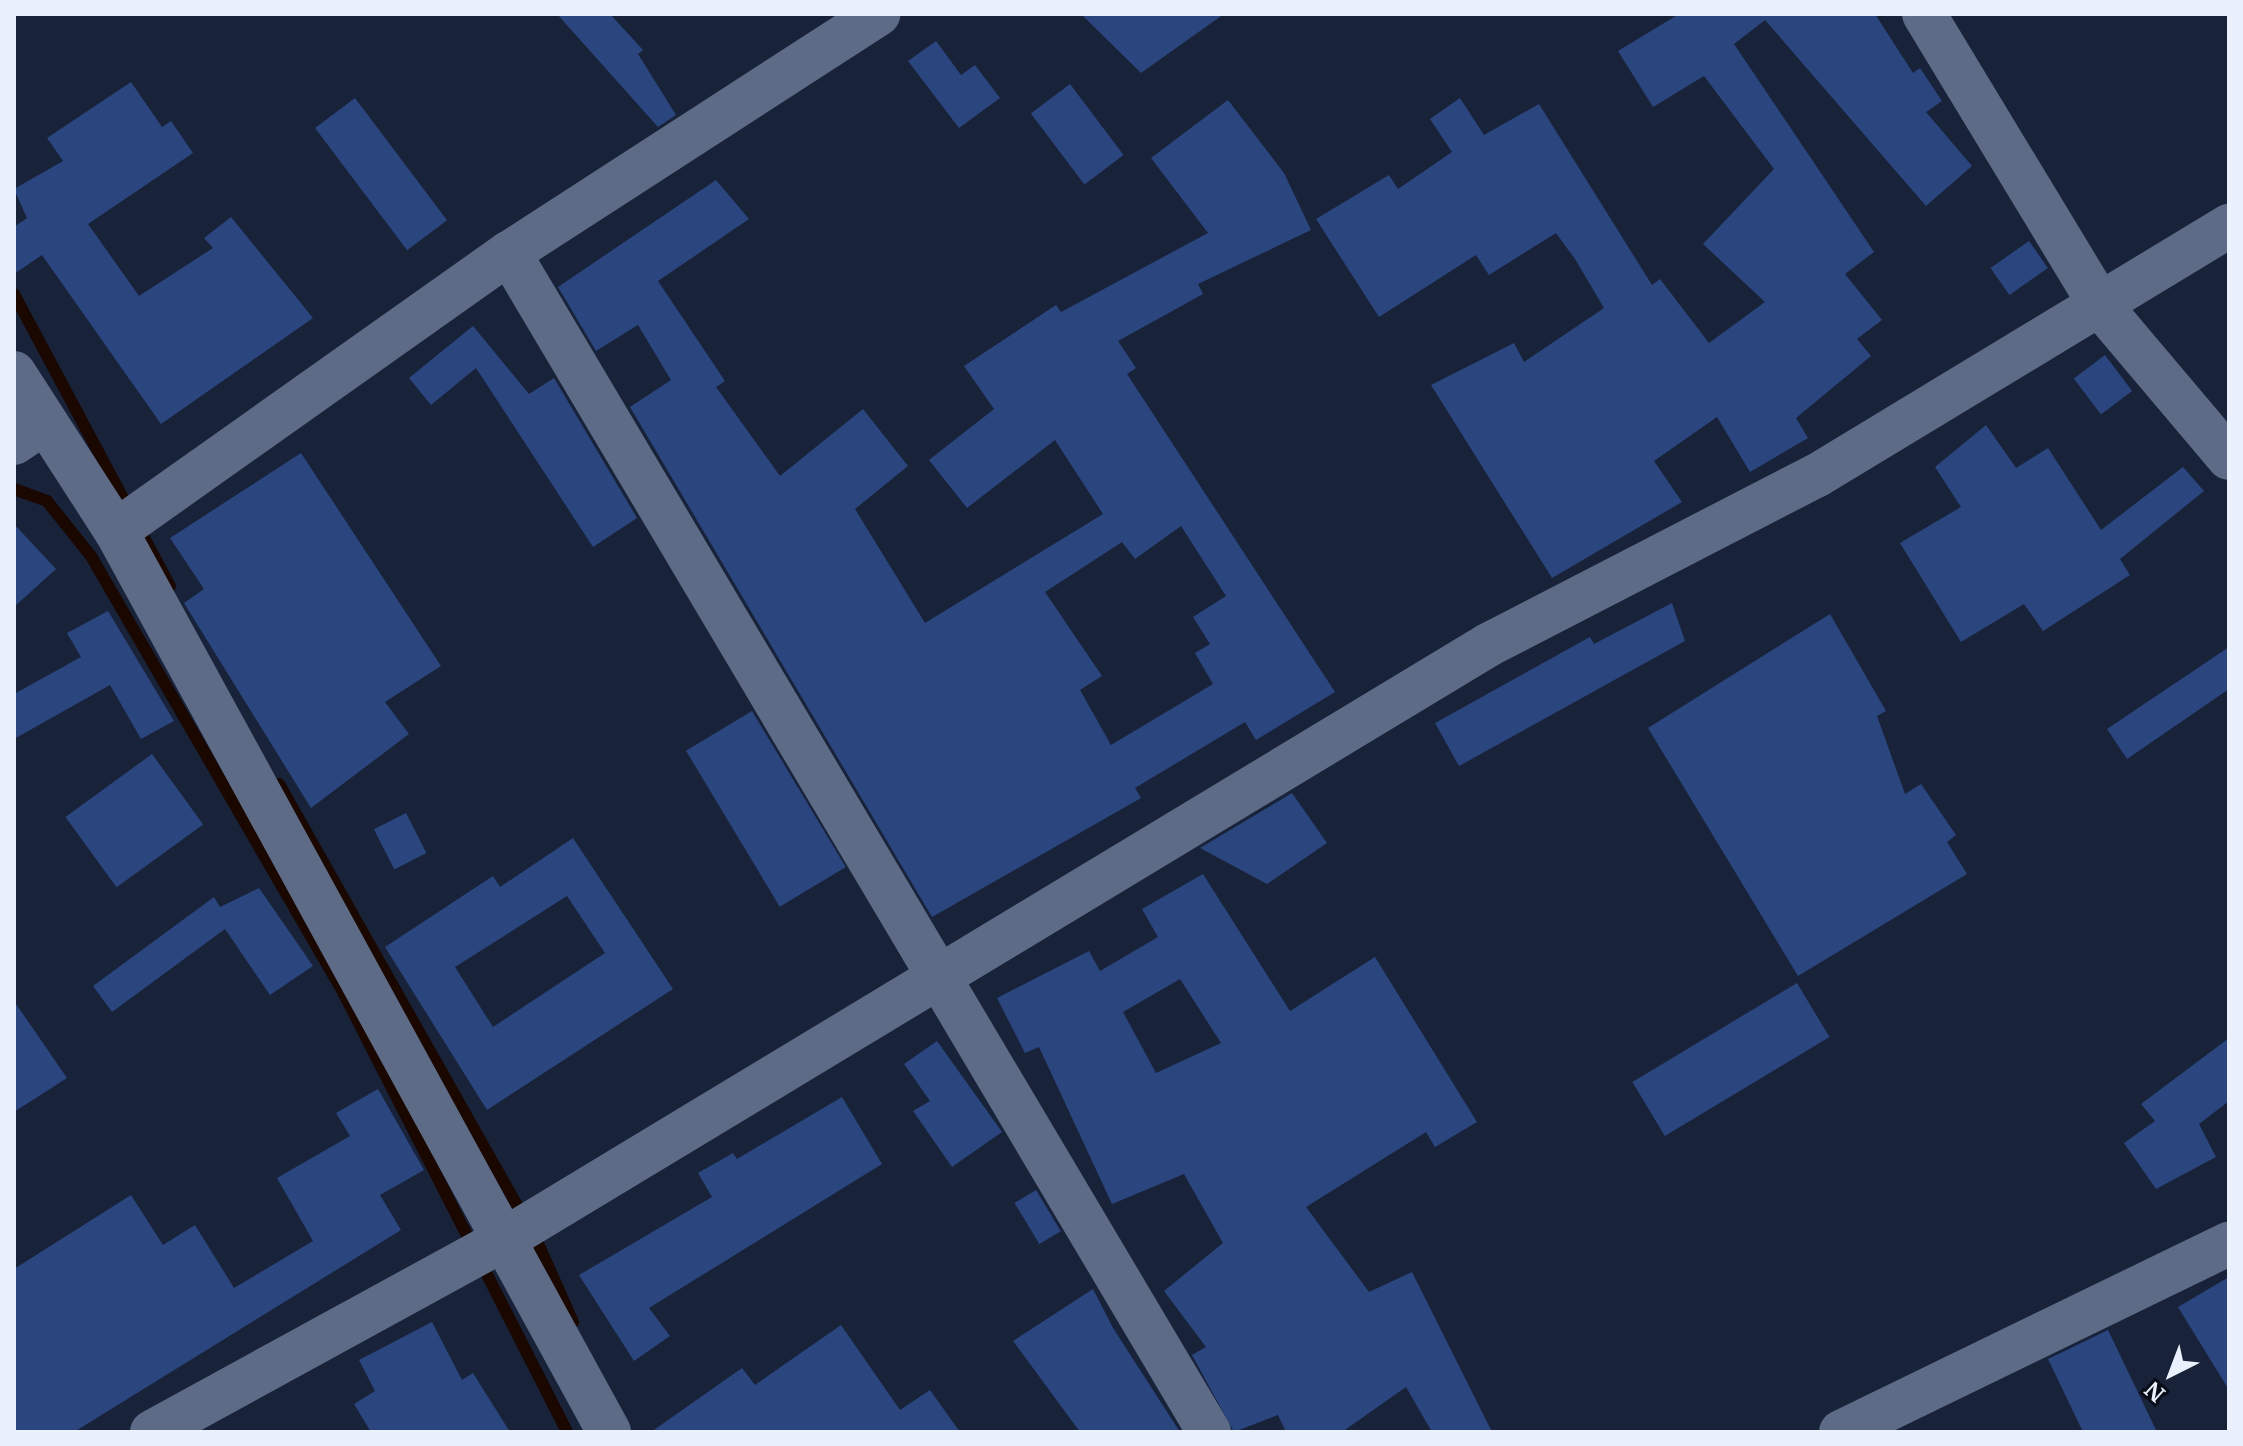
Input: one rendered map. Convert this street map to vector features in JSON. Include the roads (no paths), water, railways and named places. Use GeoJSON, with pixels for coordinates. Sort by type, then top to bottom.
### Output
{"type":"FeatureCollection","features":[{"type":"Feature","properties":{"kind":"street"},"geometry":{"type":"LineString","coordinates":[[116,531],[509,253],[878,14]]}},
{"type":"Feature","properties":{"kind":"street"},"geometry":{"type":"LineString","coordinates":[[1924,14],[2103,309],[2229,458]]}},
{"type":"Feature","properties":{"kind":"street"},"geometry":{"type":"LineString","coordinates":[[152,1432],[505,1239],[1488,645],[1816,476],[2103,309],[2229,226]]}},
{"type":"Feature","properties":{"kind":"street"},"geometry":{"type":"LineString","coordinates":[[509,253],[944,976],[1209,1432]]}},
{"type":"Feature","properties":{"kind":"street"},"geometry":{"type":"LineString","coordinates":[[14,373],[29,433],[116,531],[609,1432]]}},
{"type":"Feature","properties":{"kind":"street"},"geometry":{"type":"LineString","coordinates":[[1841,1432],[2229,1244]]}},
{"type":"Feature","properties":{"kind":"waterway"},"geometry":{"type":"LineString","coordinates":[[14,294],[170,586]]}},
{"type":"Feature","properties":{"kind":"waterway"},"geometry":{"type":"LineString","coordinates":[[14,489],[47,501],[91,556],[343,992],[567,1432]]}},
{"type":"Feature","properties":{"kind":"waterway"},"geometry":{"type":"LineString","coordinates":[[279,784],[536,1239],[573,1322]]}}]}
